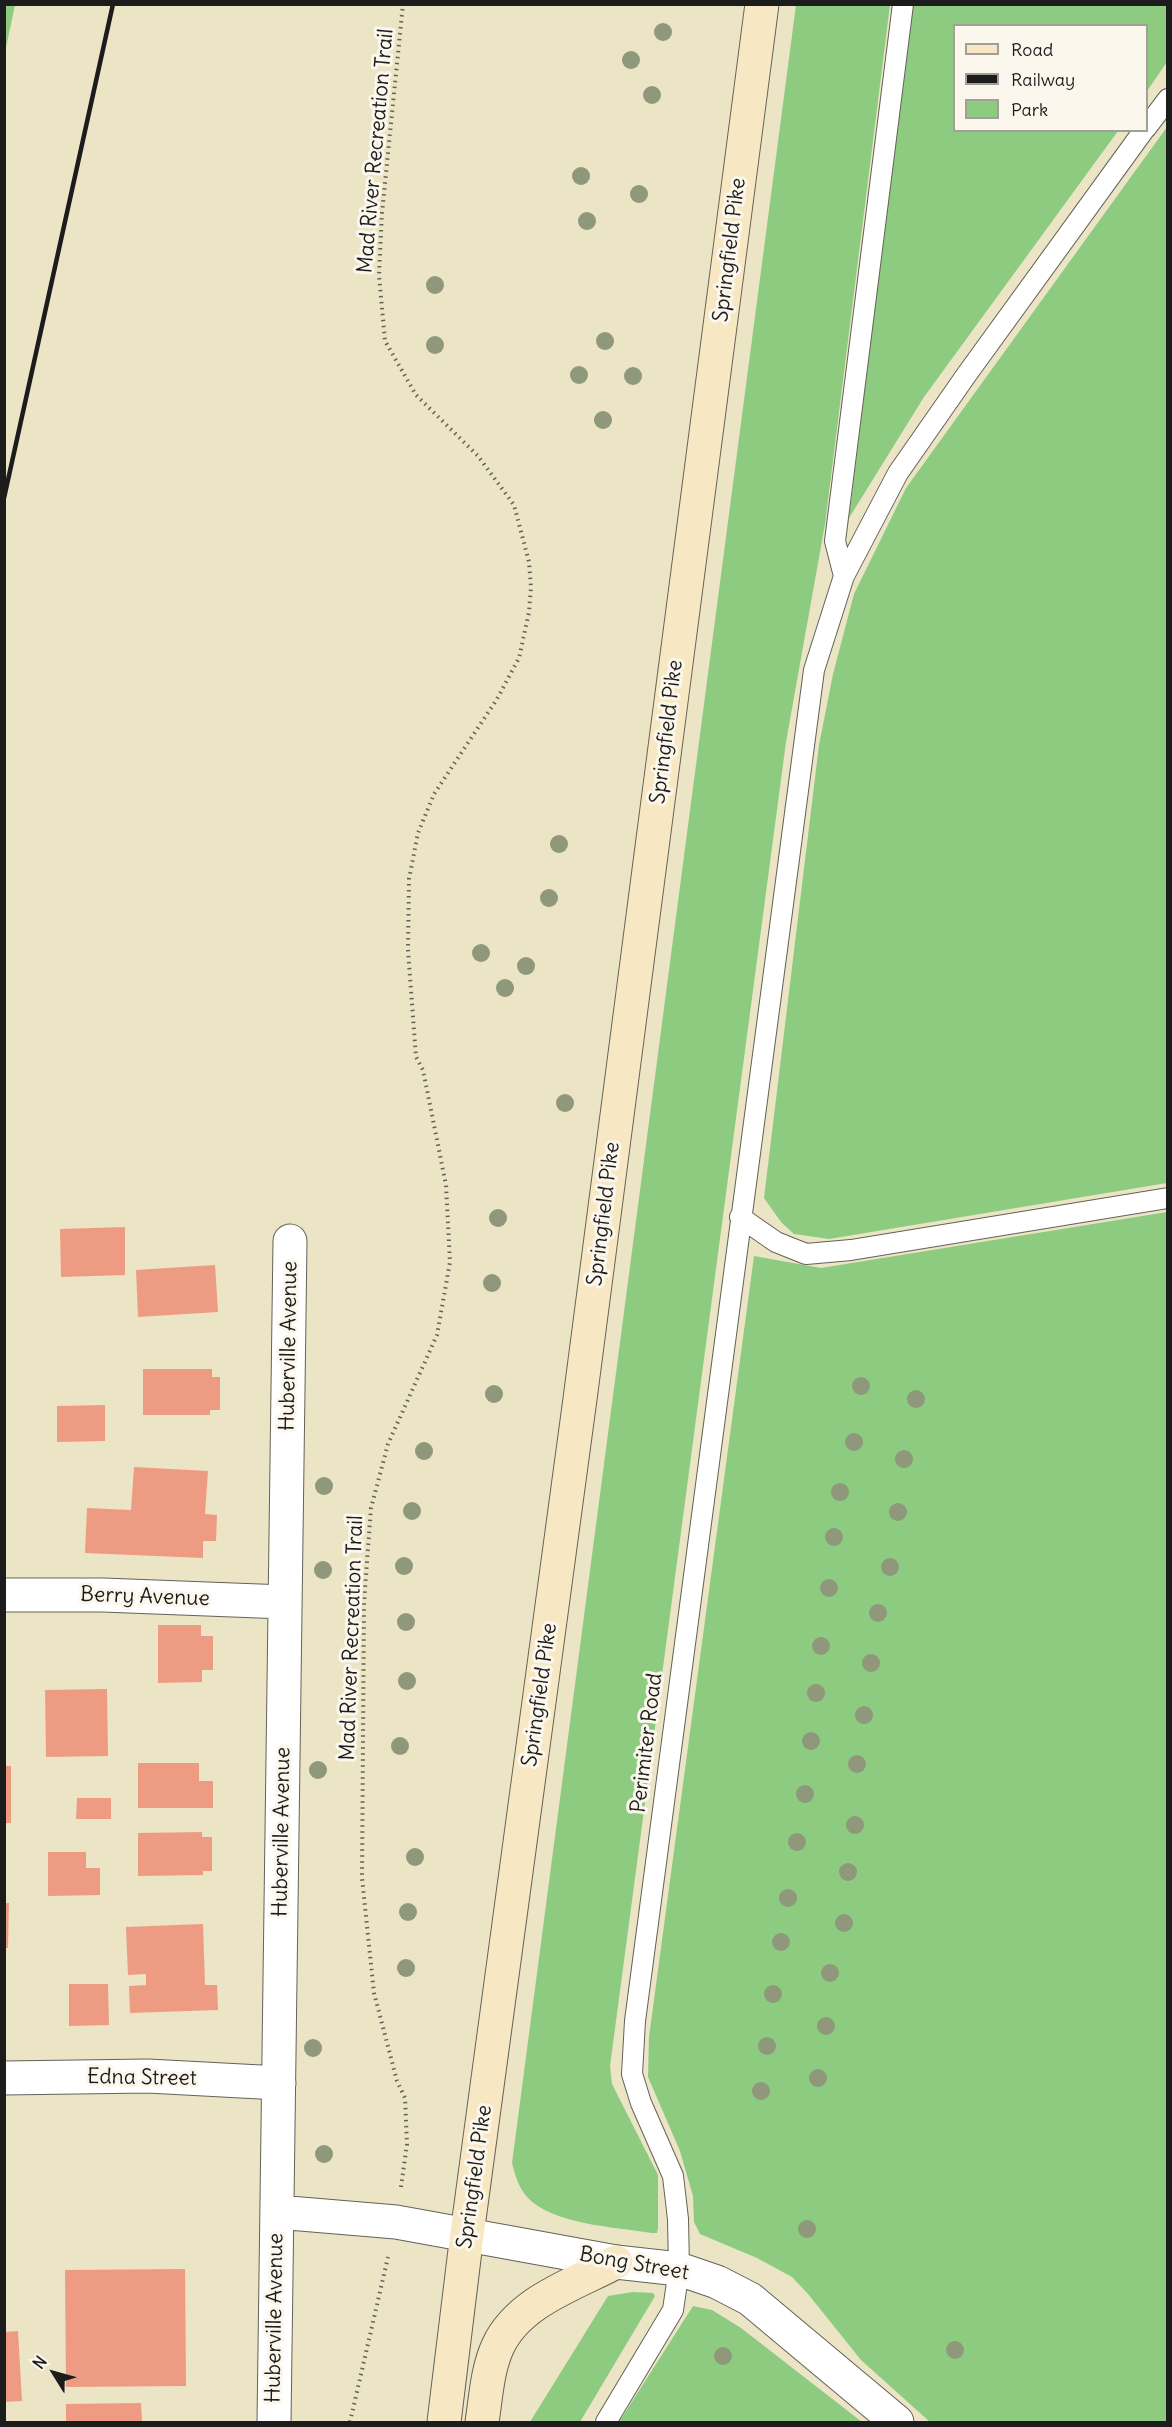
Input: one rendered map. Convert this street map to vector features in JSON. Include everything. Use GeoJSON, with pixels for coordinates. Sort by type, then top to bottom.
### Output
{"type":"FeatureCollection","features":[{"type":"Feature","properties":{"kind":"main road","name":"Springfield Pike"},"geometry":{"type":"LineString","coordinates":[[444,2422],[762,4]]}},
{"type":"Feature","properties":{"kind":"main road"},"geometry":{"type":"LineString","coordinates":[[482,2422],[490,2370],[499,2345],[510,2327],[539,2301],[616,2262]]}},
{"type":"Feature","properties":{"kind":"street","name":"Huberville Avenue"},"geometry":{"type":"LineString","coordinates":[[274,2422],[291,1241]]}},
{"type":"Feature","properties":{"kind":"street","name":"Berry Avenue"},"geometry":{"type":"LineString","coordinates":[[4,1595],[103,1595],[285,1602]]}},
{"type":"Feature","properties":{"kind":"street","name":"Edna Street"},"geometry":{"type":"LineString","coordinates":[[4,2078],[148,2076],[279,2083]]}},
{"type":"Feature","properties":{"kind":"street","name":"Bong Street"},"geometry":{"type":"LineString","coordinates":[[277,2212],[396,2222],[616,2262],[679,2269],[717,2282],[750,2300],[897,2422]]}},
{"type":"Feature","properties":{"kind":"lane"},"geometry":{"type":"LineString","coordinates":[[844,576],[835,541],[903,4]]}},
{"type":"Feature","properties":{"kind":"lane","name":"Perimiter Road"},"geometry":{"type":"LineString","coordinates":[[1148,125],[1167,99]]}},
{"type":"Feature","properties":{"kind":"lane","name":"Perimiter Road"},"geometry":{"type":"LineString","coordinates":[[606,2422],[672,2310],[679,2269],[678,2219],[673,2176],[632,2074],[635,2021],[814,670],[844,576],[898,473],[1143,132]]}},
{"type":"Feature","properties":{"kind":"lane"},"geometry":{"type":"LineString","coordinates":[[740,1217],[776,1242],[806,1254],[851,1250],[1167,1198]]}},
{"type":"Feature","properties":{"kind":"path","name":"Mad River Recreation Trail"},"geometry":{"type":"LineString","coordinates":[[350,2422],[396,2222],[406,2144],[405,2098],[397,2082],[374,1993],[362,1878],[364,1602],[374,1498],[388,1444],[437,1335],[450,1262],[446,1185],[423,1070],[416,1057],[408,950],[409,879],[418,833],[434,794],[497,699],[519,658],[530,612],[531,587],[530,562],[514,506],[478,456],[416,395],[385,341],[379,275],[381,224],[403,4]]}},
{"type":"Feature","properties":{"kind":"green space"},"geometry":{"type":"Polygon","coordinates":[[[4,5],[15,5],[5,52],[4,5]]]}},
{"type":"Feature","properties":{"kind":"green space"},"geometry":{"type":"Polygon","coordinates":[[[796,5],[890,5],[825,524],[786,742],[610,2066],[612,2084],[658,2175],[658,2228],[657,2233],[652,2233],[586,2223],[552,2214],[527,2197],[516,2177],[512,2163],[796,5]]]}},
{"type":"Feature","properties":{"kind":"green space"},"geometry":{"type":"Polygon","coordinates":[[[912,5],[1167,5],[1167,62],[1148,90],[1148,24],[953,24],[953,132],[1117,132],[924,397],[849,518],[912,5]]]}},
{"type":"Feature","properties":{"kind":"green space"},"geometry":{"type":"Polygon","coordinates":[[[1167,127],[1167,1183],[829,1239],[794,1234],[781,1222],[764,1198],[819,745],[833,674],[854,594],[906,488],[1167,127]]]}},
{"type":"Feature","properties":{"kind":"green space"},"geometry":{"type":"Polygon","coordinates":[[[1167,1212],[1167,2422],[930,2422],[861,2360],[792,2277],[757,2258],[700,2234],[694,2222],[693,2196],[680,2151],[648,2077],[649,2037],[754,1256],[821,1268],[1167,1212]]]}},
{"type":"Feature","properties":{"kind":"green space"},"geometry":{"type":"Polygon","coordinates":[[[633,2292],[653,2293],[655,2296],[580,2422],[530,2422],[608,2296],[633,2292]]]}},
{"type":"Feature","properties":{"kind":"green space"},"geometry":{"type":"Polygon","coordinates":[[[693,2306],[712,2310],[741,2328],[862,2422],[619,2422],[693,2306]]]}},
{"type":"Feature","properties":{"kind":"building"},"geometry":{"type":"Polygon","coordinates":[[[125,1227],[125,1275],[61,1277],[60,1229],[125,1227]]]}},
{"type":"Feature","properties":{"kind":"building"},"geometry":{"type":"Polygon","coordinates":[[[215,1265],[218,1312],[138,1317],[136,1270],[215,1265]]]}},
{"type":"Feature","properties":{"kind":"building"},"geometry":{"type":"Polygon","coordinates":[[[143,1369],[212,1369],[212,1377],[220,1377],[220,1410],[210,1410],[210,1415],[143,1415],[143,1369]]]}},
{"type":"Feature","properties":{"kind":"building"},"geometry":{"type":"Polygon","coordinates":[[[105,1405],[105,1441],[57,1442],[57,1406],[105,1405]]]}},
{"type":"Feature","properties":{"kind":"building"},"geometry":{"type":"Polygon","coordinates":[[[134,1467],[208,1471],[205,1514],[217,1515],[216,1541],[203,1541],[203,1558],[85,1553],[87,1508],[131,1510],[134,1467]]]}},
{"type":"Feature","properties":{"kind":"building"},"geometry":{"type":"Polygon","coordinates":[[[158,1625],[201,1625],[201,1636],[213,1636],[213,1670],[202,1670],[202,1682],[158,1683],[158,1625]]]}},
{"type":"Feature","properties":{"kind":"building"},"geometry":{"type":"Polygon","coordinates":[[[107,1689],[108,1756],[46,1757],[45,1690],[107,1689]]]}},
{"type":"Feature","properties":{"kind":"building"},"geometry":{"type":"Polygon","coordinates":[[[138,1763],[199,1763],[199,1781],[213,1781],[213,1808],[138,1808],[138,1763]]]}},
{"type":"Feature","properties":{"kind":"building"},"geometry":{"type":"Polygon","coordinates":[[[4,1766],[11,1766],[11,1823],[4,1823],[4,1766]]]}},
{"type":"Feature","properties":{"kind":"building"},"geometry":{"type":"Polygon","coordinates":[[[77,1798],[111,1798],[111,1819],[76,1819],[77,1798]]]}},
{"type":"Feature","properties":{"kind":"building"},"geometry":{"type":"Polygon","coordinates":[[[202,1832],[202,1837],[212,1837],[212,1871],[203,1871],[203,1875],[138,1876],[138,1833],[202,1832]]]}},
{"type":"Feature","properties":{"kind":"building"},"geometry":{"type":"Polygon","coordinates":[[[48,1852],[86,1852],[86,1868],[100,1868],[100,1895],[48,1896],[48,1852]]]}},
{"type":"Feature","properties":{"kind":"building"},"geometry":{"type":"Polygon","coordinates":[[[4,1903],[9,1903],[8,1948],[4,1948],[4,1903]]]}},
{"type":"Feature","properties":{"kind":"building"},"geometry":{"type":"Polygon","coordinates":[[[203,1924],[205,1985],[217,1985],[218,2010],[130,2013],[129,1986],[146,1985],[146,1974],[128,1975],[126,1927],[203,1924]]]}},
{"type":"Feature","properties":{"kind":"building"},"geometry":{"type":"Polygon","coordinates":[[[69,1984],[108,1984],[109,2025],[69,2026],[69,1984]]]}},
{"type":"Feature","properties":{"kind":"building"},"geometry":{"type":"Polygon","coordinates":[[[185,2269],[186,2386],[66,2387],[65,2270],[185,2269]]]}},
{"type":"Feature","properties":{"kind":"building"},"geometry":{"type":"Polygon","coordinates":[[[18,2331],[22,2401],[4,2402],[4,2332],[18,2331]]]}},
{"type":"Feature","properties":{"kind":"building"},"geometry":{"type":"Polygon","coordinates":[[[141,2403],[142,2422],[66,2422],[66,2404],[141,2403]]]}},
{"type":"Feature","properties":{"kind":"railway"},"geometry":{"type":"LineString","coordinates":[[4,498],[113,4]]}}]}
